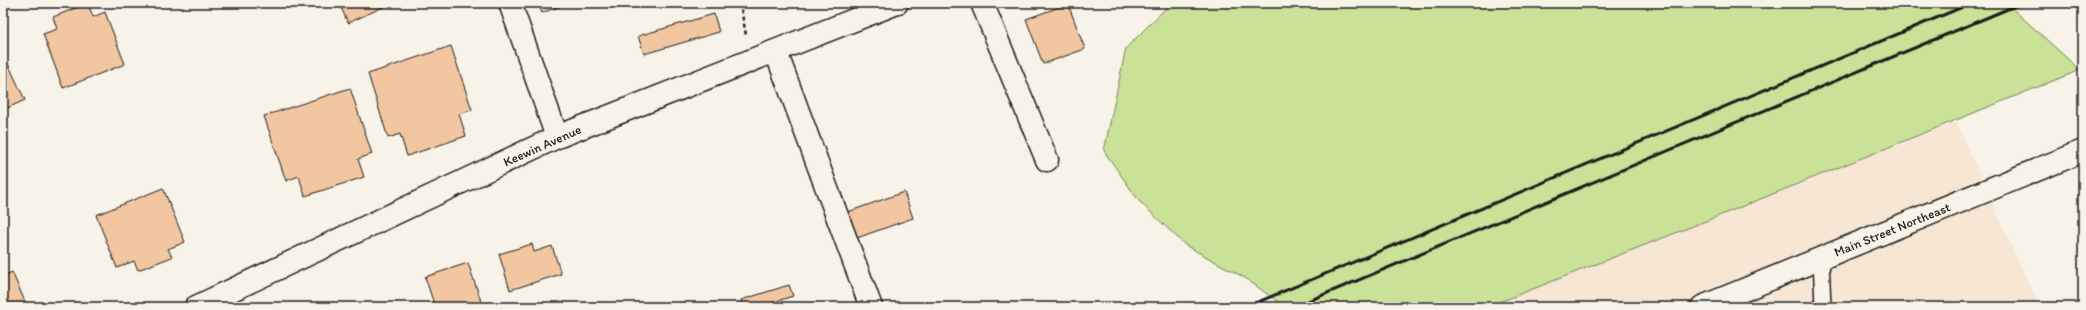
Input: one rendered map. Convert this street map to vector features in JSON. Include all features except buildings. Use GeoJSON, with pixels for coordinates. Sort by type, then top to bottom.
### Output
{"type":"FeatureCollection","features":[{"type":"Feature","properties":{"kind":"street"},"geometry":{"type":"LineString","coordinates":[[510,3],[557,137]]}},
{"type":"Feature","properties":{"kind":"street","name":"Keewin Avenue"},"geometry":{"type":"LineString","coordinates":[[196,307],[557,137],[776,52],[897,3]]}},
{"type":"Feature","properties":{"kind":"street"},"geometry":{"type":"LineString","coordinates":[[982,3],[1047,160]]}},
{"type":"Feature","properties":{"kind":"street"},"geometry":{"type":"LineString","coordinates":[[776,52],[872,307]]}},
{"type":"Feature","properties":{"kind":"street","name":"Main Street Northeast"},"geometry":{"type":"LineString","coordinates":[[1702,307],[2083,151]]}},
{"type":"Feature","properties":{"kind":"lane"},"geometry":{"type":"LineString","coordinates":[[1821,258],[1823,307]]}},
{"type":"Feature","properties":{"kind":"path"},"geometry":{"type":"LineString","coordinates":[[740,3],[751,61]]}},
{"type":"Feature","properties":{"kind":"shaded area"},"geometry":{"type":"Polygon","coordinates":[[[1956,122],[2039,307],[1487,307],[1956,122]]]}},
{"type":"Feature","properties":{"kind":"green space"},"geometry":{"type":"Polygon","coordinates":[[[1171,3],[2006,3],[2080,70],[1711,219],[1487,307],[1285,307],[1245,278],[1185,245],[1139,201],[1104,151],[1126,48],[1171,3]]]}},
{"type":"Feature","properties":{"kind":"railway"},"geometry":{"type":"LineString","coordinates":[[1246,307],[1972,3]]}},
{"type":"Feature","properties":{"kind":"railway"},"geometry":{"type":"LineString","coordinates":[[1294,307],[2022,3]]}}]}
